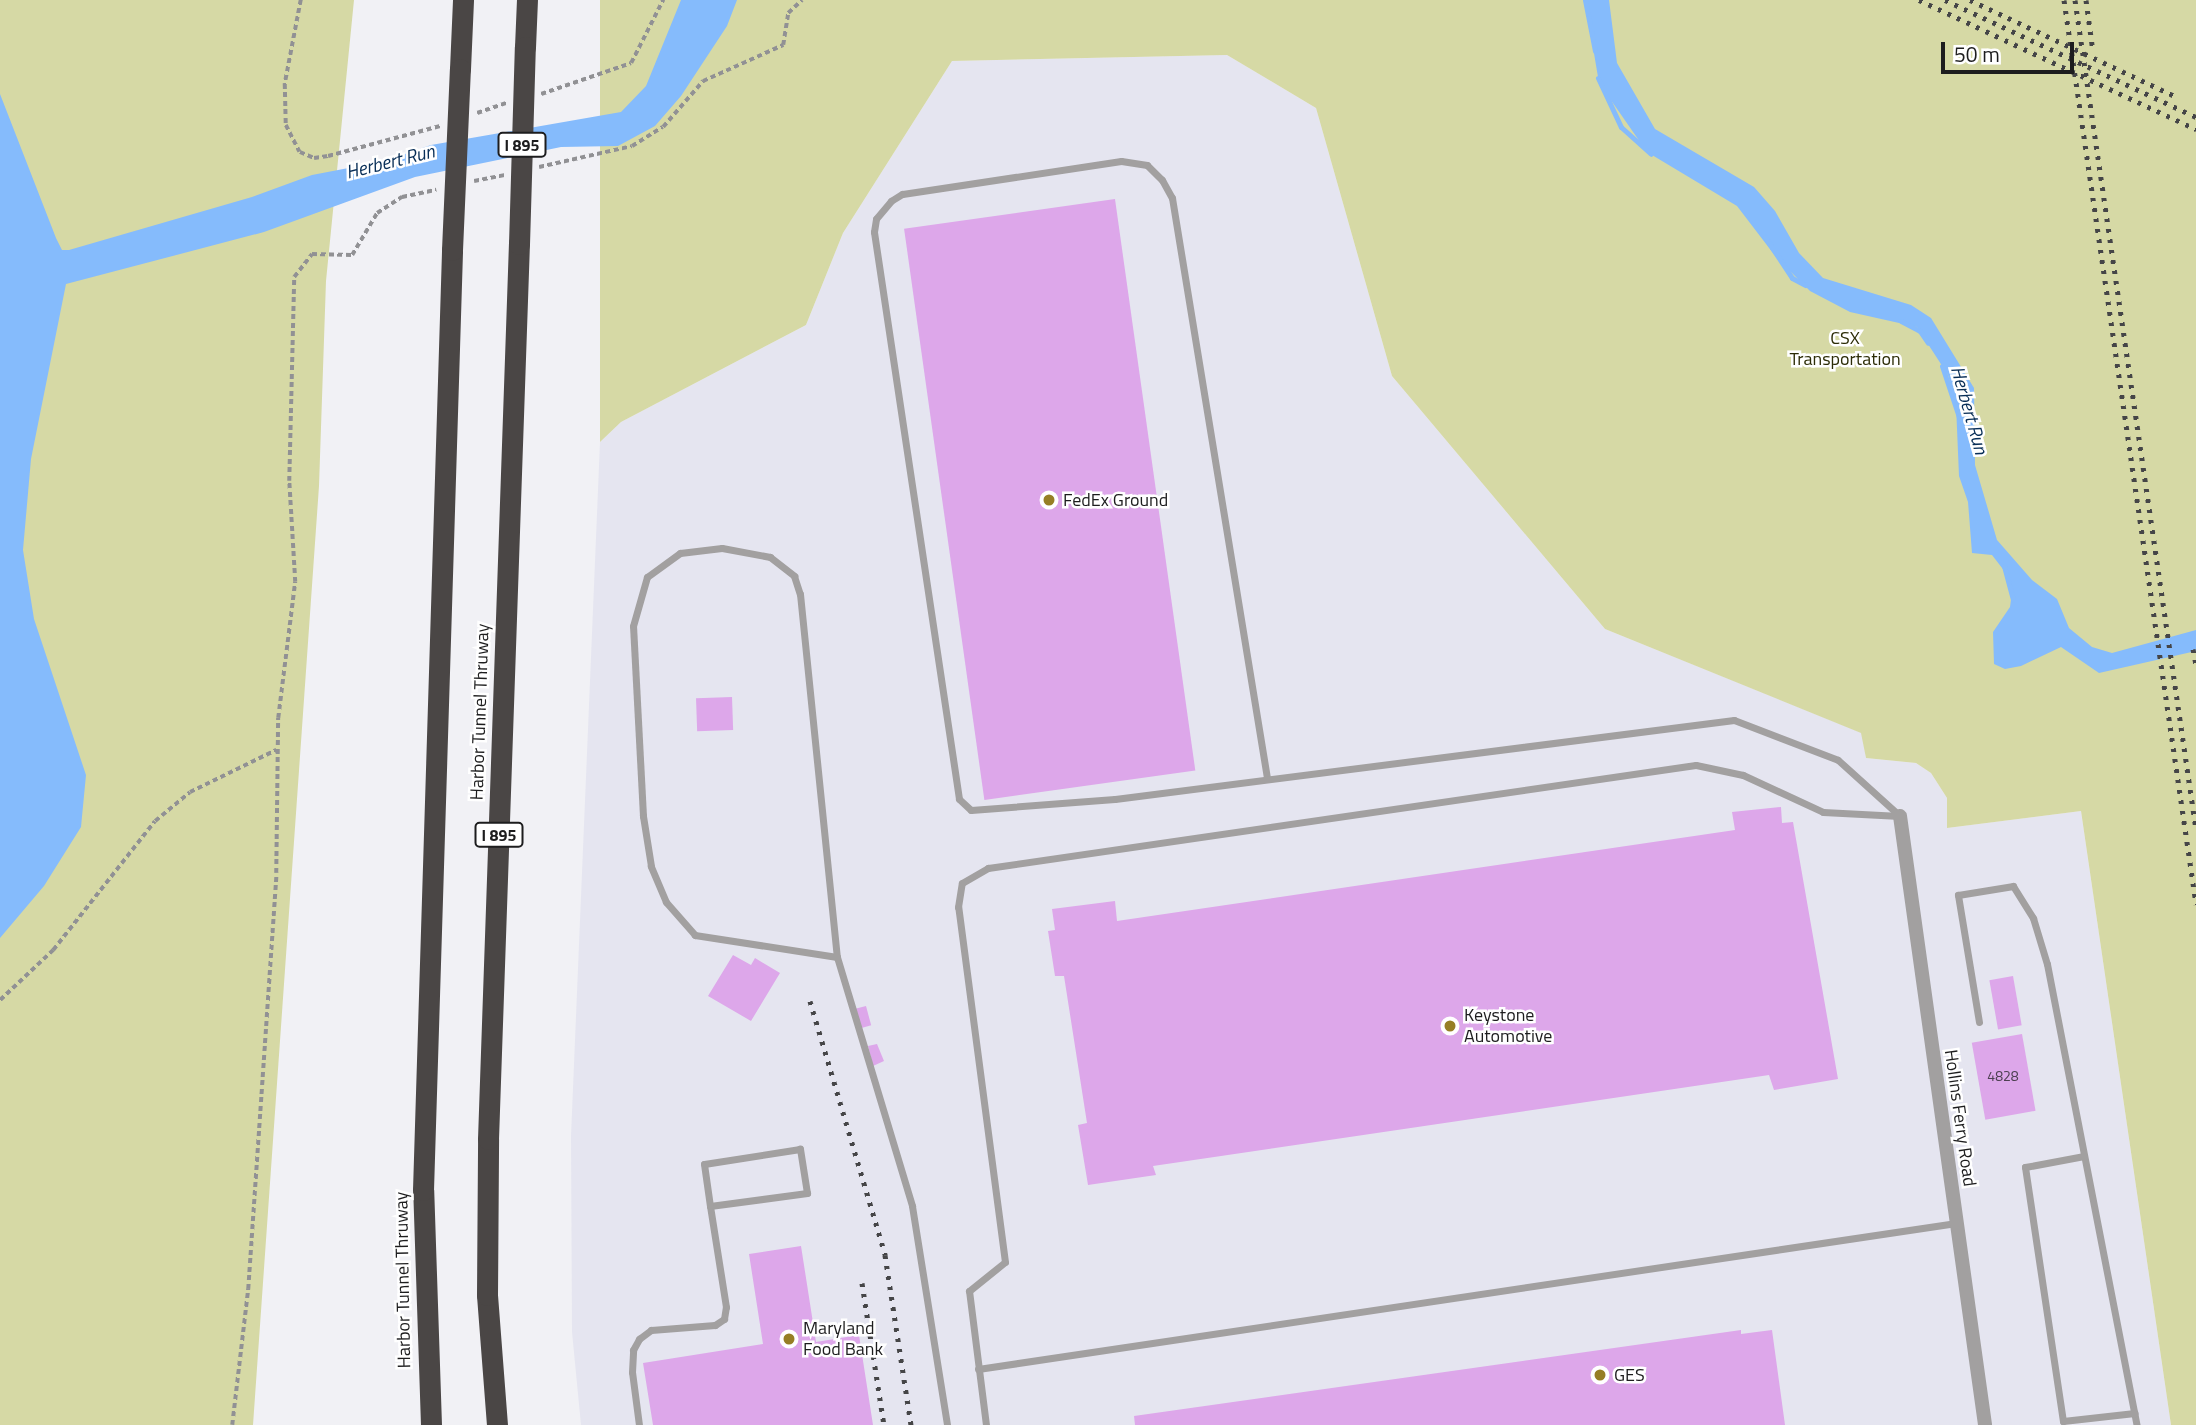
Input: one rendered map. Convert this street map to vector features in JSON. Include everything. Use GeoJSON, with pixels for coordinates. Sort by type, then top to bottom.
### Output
{"type":"FeatureCollection","features":[{"type":"Feature","properties":{"kind":"highway","name":"Harbor Tunnel Thruway"},"geometry":{"type":"LineString","coordinates":[[432,1425],[423,1190],[452,250],[463,0]]}},
{"type":"Feature","properties":{"kind":"highway","name":"Harbor Tunnel Thruway"},"geometry":{"type":"LineString","coordinates":[[497,1425],[487,1295],[488,1139],[527,0]]}},
{"type":"Feature","properties":{"kind":"street","name":"Hollins Ferry Road"},"geometry":{"type":"LineString","coordinates":[[1900,816],[1985,1425]]}},
{"type":"Feature","properties":{"kind":"lane"},"geometry":{"type":"LineString","coordinates":[[1267,778],[1172,198],[1162,180],[1147,165],[1121,161],[902,194],[891,201],[876,219],[874,232],[959,799],[971,810],[1115,799],[1734,720],[1838,760],[1900,816]]}},
{"type":"Feature","properties":{"kind":"lane"},"geometry":{"type":"LineString","coordinates":[[837,957],[695,935],[666,902],[651,866],[643,816],[633,626],[647,577],[680,553],[699,547],[752,552],[770,557],[794,576],[800,594],[837,957],[912,1206],[947,1425]]}},
{"type":"Feature","properties":{"kind":"lane"},"geometry":{"type":"LineString","coordinates":[[986,1425],[969,1291],[1005,1262],[958,907],[962,883],[988,868],[1696,765],[1744,775],[1823,812],[1900,816]]}},
{"type":"Feature","properties":{"kind":"lane"},"geometry":{"type":"LineString","coordinates":[[1979,1022],[1958,895],[2013,886],[2033,918],[2047,964],[2137,1425]]}},
{"type":"Feature","properties":{"kind":"lane"},"geometry":{"type":"LineString","coordinates":[[639,1425],[632,1372],[633,1350],[639,1339],[651,1330],[715,1325],[724,1319],[726,1307],[710,1206],[704,1164],[800,1149],[807,1193],[710,1206]]}},
{"type":"Feature","properties":{"kind":"lane"},"geometry":{"type":"LineString","coordinates":[[2084,1156],[2025,1167],[2063,1421],[2135,1413]]}},
{"type":"Feature","properties":{"kind":"lane"},"geometry":{"type":"LineString","coordinates":[[978,1369],[1956,1223]]}},
{"type":"Feature","properties":{"kind":"path"},"geometry":{"type":"LineString","coordinates":[[301,0],[285,84],[286,125],[300,152],[314,158],[328,156]]}},
{"type":"Feature","properties":{"kind":"path"},"geometry":{"type":"LineString","coordinates":[[536,168],[632,146],[663,127],[703,82],[783,45],[788,13],[802,0]]}},
{"type":"Feature","properties":{"kind":"path"},"geometry":{"type":"LineString","coordinates":[[469,183],[509,174]]}},
{"type":"Feature","properties":{"kind":"path"},"geometry":{"type":"LineString","coordinates":[[232,1425],[248,1289],[275,887],[280,800],[276,750],[295,582],[289,481],[294,277],[312,254],[352,255],[377,213],[402,197],[442,188]]}},
{"type":"Feature","properties":{"kind":"path"},"geometry":{"type":"LineString","coordinates":[[0,1000],[53,950],[155,821],[190,792],[276,750]]}},
{"type":"Feature","properties":{"kind":"shaded area"},"geometry":{"type":"Polygon","coordinates":[[[1227,55],[1316,108],[1392,376],[1605,629],[1862,733],[1866,758],[1916,763],[1931,773],[1947,798],[1947,828],[2081,811],[2171,1425],[581,1425],[572,1332],[571,1136],[600,442],[621,422],[806,325],[843,233],[952,61],[1227,55]]]}},
{"type":"Feature","properties":{"kind":"green space"},"geometry":{"type":"Polygon","coordinates":[[[0,0],[354,0],[326,281],[319,486],[253,1425],[0,1425],[0,0]]]}},
{"type":"Feature","properties":{"kind":"green space","name":"CSX Transportation"},"geometry":{"type":"Polygon","coordinates":[[[600,0],[2196,0],[2196,1425],[2171,1425],[2081,811],[1947,828],[1947,798],[1931,773],[1916,763],[1866,758],[1861,733],[1605,629],[1392,376],[1316,108],[1227,55],[952,61],[843,233],[806,325],[621,422],[600,442],[600,0]]]}},
{"type":"Feature","properties":{"kind":"water"},"geometry":{"type":"Polygon","coordinates":[[[681,0],[737,0],[727,26],[681,96],[655,126],[618,146],[561,147],[415,177],[264,232],[66,284],[31,459],[23,550],[34,619],[86,775],[81,827],[44,886],[0,938],[0,94],[56,238],[62,250],[69,250],[252,197],[312,175],[385,161],[431,145],[621,112],[646,86],[681,0]]]}},
{"type":"Feature","properties":{"kind":"water"},"geometry":{"type":"Polygon","coordinates":[[[1585,0],[1609,0],[1617,63],[1655,129],[1754,187],[1775,211],[1799,253],[1823,278],[1911,305],[1931,318],[1974,388],[1975,465],[1997,540],[2032,580],[2057,599],[2069,628],[2092,647],[2112,653],[2196,630],[2196,651],[2099,673],[2061,647],[2021,666],[2005,669],[1994,664],[1993,632],[2010,607],[2012,592],[2009,577],[1992,555],[1972,553],[1968,502],[1959,476],[1956,405],[1948,375],[1917,327],[1850,312],[1810,291],[1776,257],[1737,206],[1647,152],[1599,83],[1585,0]]]}},
{"type":"Feature","properties":{"kind":"building","name":"FedEx Ground"},"geometry":{"type":"Polygon","coordinates":[[[1115,199],[1195,770],[984,800],[904,229],[1115,199]]]}},
{"type":"Feature","properties":{"kind":"building"},"geometry":{"type":"Polygon","coordinates":[[[732,697],[733,730],[697,731],[696,698],[732,697]]]}},
{"type":"Feature","properties":{"kind":"building","name":"Keystone Automotive"},"geometry":{"type":"Polygon","coordinates":[[[1781,807],[1782,823],[1793,822],[1838,1079],[1774,1090],[1769,1075],[1153,1166],[1156,1175],[1088,1185],[1078,1125],[1087,1123],[1064,976],[1055,976],[1048,931],[1055,930],[1052,909],[1115,901],[1117,921],[1735,830],[1732,812],[1781,807]]]}},
{"type":"Feature","properties":{"kind":"building"},"geometry":{"type":"Polygon","coordinates":[[[733,955],[751,965],[755,958],[780,973],[751,1021],[708,996],[733,955]]]}},
{"type":"Feature","properties":{"kind":"building"},"geometry":{"type":"Polygon","coordinates":[[[2013,976],[2022,1025],[1998,1029],[1989,980],[2013,976]]]}},
{"type":"Feature","properties":{"kind":"building"},"geometry":{"type":"Polygon","coordinates":[[[866,1006],[871,1025],[861,1028],[855,1009],[866,1006]]]}},
{"type":"Feature","properties":{"kind":"building"},"geometry":{"type":"Polygon","coordinates":[[[2022,1034],[2036,1111],[1985,1120],[1972,1043],[2022,1034]]]}},
{"type":"Feature","properties":{"kind":"building"},"geometry":{"type":"Polygon","coordinates":[[[877,1044],[884,1061],[873,1066],[868,1046],[877,1044]]]}},
{"type":"Feature","properties":{"kind":"building","name":"Maryland Food Bank"},"geometry":{"type":"Polygon","coordinates":[[[801,1246],[816,1342],[859,1335],[873,1425],[653,1425],[643,1363],[763,1344],[749,1254],[801,1246]]]}},
{"type":"Feature","properties":{"kind":"building","name":"GES"},"geometry":{"type":"Polygon","coordinates":[[[1741,1330],[1741,1334],[1772,1330],[1785,1425],[1135,1425],[1134,1416],[1741,1330]]]}},
{"type":"Feature","properties":{"kind":"waterway","name":"Herbert Run"},"geometry":{"type":"LineString","coordinates":[[1585,0],[1595,51]]}},
{"type":"Feature","properties":{"kind":"waterway","name":"Herbert Run"},"geometry":{"type":"LineString","coordinates":[[1598,78],[1621,127],[1651,154]]}},
{"type":"Feature","properties":{"kind":"waterway","name":"Herbert Run"},"geometry":{"type":"LineString","coordinates":[[1765,237],[1792,278],[1805,285]]}},
{"type":"Feature","properties":{"kind":"waterway","name":"Herbert Run"},"geometry":{"type":"LineString","coordinates":[[1901,321],[1920,331],[1928,343]]}},
{"type":"Feature","properties":{"kind":"waterway","name":"Herbert Run"},"geometry":{"type":"LineString","coordinates":[[1942,366],[1959,417]]}},
{"type":"Feature","properties":{"kind":"waterway","name":"Herbert Run"},"geometry":{"type":"LineString","coordinates":[[2004,566],[2013,600]]}},
{"type":"Feature","properties":{"kind":"railway"},"geometry":{"type":"LineString","coordinates":[[1919,0],[2196,129]]}},
{"type":"Feature","properties":{"kind":"railway"},"geometry":{"type":"LineString","coordinates":[[1945,0],[2196,117]]}},
{"type":"Feature","properties":{"kind":"railway"},"geometry":{"type":"LineString","coordinates":[[1970,0],[2177,97]]}},
{"type":"Feature","properties":{"kind":"railway"},"geometry":{"type":"LineString","coordinates":[[2064,0],[2196,904]]}},
{"type":"Feature","properties":{"kind":"railway"},"geometry":{"type":"LineString","coordinates":[[2075,0],[2196,829]]}},
{"type":"Feature","properties":{"kind":"railway"},"geometry":{"type":"LineString","coordinates":[[2086,0],[2093,52]]}},
{"type":"Feature","properties":{"kind":"railway"},"geometry":{"type":"LineString","coordinates":[[2193,649],[2196,665]]}},
{"type":"Feature","properties":{"kind":"railway"},"geometry":{"type":"LineString","coordinates":[[810,1001],[885,1255],[911,1425]]}},
{"type":"Feature","properties":{"kind":"railway"},"geometry":{"type":"LineString","coordinates":[[862,1283],[884,1425]]}},
{"type":"Feature","properties":{"kind":"place","name":"FedEx Ground"},"geometry":{"type":"Point","coordinates":[1049,500]}},
{"type":"Feature","properties":{"kind":"place","name":"Keystone Automotive"},"geometry":{"type":"Point","coordinates":[1450,1026]}},
{"type":"Feature","properties":{"kind":"place","name":"Maryland Food Bank"},"geometry":{"type":"Point","coordinates":[789,1339]}},
{"type":"Feature","properties":{"kind":"place","name":"GES"},"geometry":{"type":"Point","coordinates":[1600,1375]}}]}
